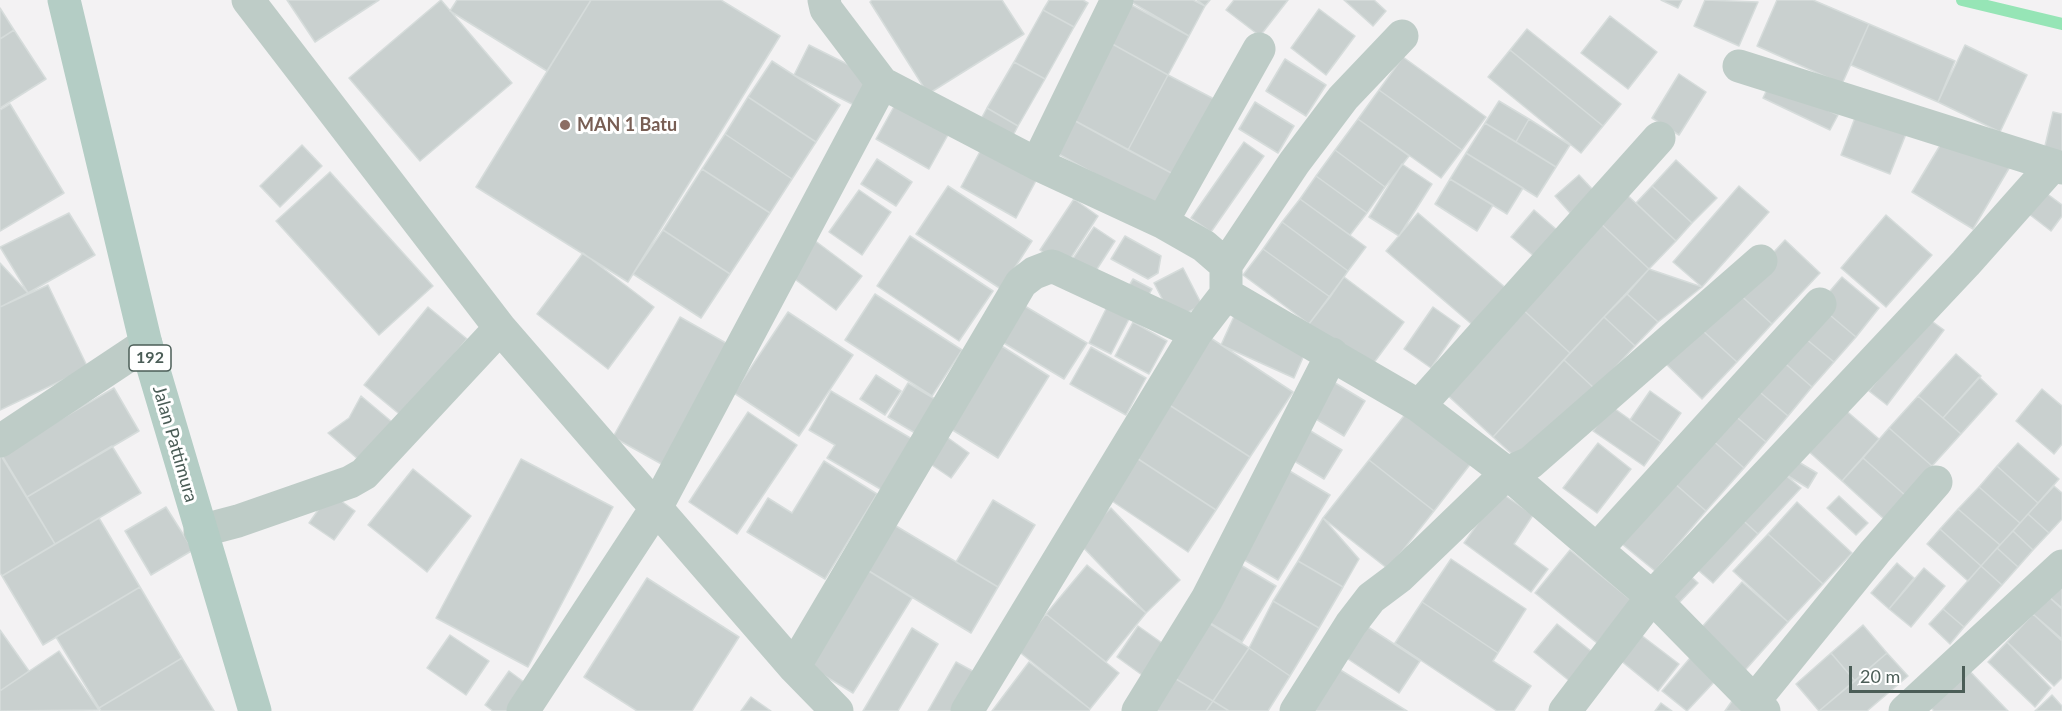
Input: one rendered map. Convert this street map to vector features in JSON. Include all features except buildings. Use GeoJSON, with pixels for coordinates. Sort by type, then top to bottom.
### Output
{"type":"FeatureCollection","features":[{"type":"Feature","properties":{"kind":"main road","name":"Jalan Pattimura"},"geometry":{"type":"LineString","coordinates":[[64,0],[146,344],[255,711]]}},
{"type":"Feature","properties":{"kind":"street"},"geometry":{"type":"LineString","coordinates":[[248,0],[500,328],[794,667],[837,711]]}},
{"type":"Feature","properties":{"kind":"street"},"geometry":{"type":"LineString","coordinates":[[824,0],[826,9],[882,83],[1037,164],[1162,222],[1204,246],[1226,280],[1332,354],[1419,406],[1507,473],[1598,548],[1652,597],[1759,706],[1875,552],[1936,482]]}},
{"type":"Feature","properties":{"kind":"street"},"geometry":{"type":"LineString","coordinates":[[1037,164],[1117,0]]}},
{"type":"Feature","properties":{"kind":"street"},"geometry":{"type":"LineString","coordinates":[[967,711],[1196,333],[1294,163],[1343,98],[1402,36]]}},
{"type":"Feature","properties":{"kind":"street"},"geometry":{"type":"LineString","coordinates":[[1162,222],[1259,50]]}},
{"type":"Feature","properties":{"kind":"street"},"geometry":{"type":"LineString","coordinates":[[1565,711],[1652,597],[2058,167],[1739,66]]}},
{"type":"Feature","properties":{"kind":"street"},"geometry":{"type":"LineString","coordinates":[[523,711],[656,508],[882,83]]}},
{"type":"Feature","properties":{"kind":"street"},"geometry":{"type":"LineString","coordinates":[[1419,406],[1659,138]]}},
{"type":"Feature","properties":{"kind":"street"},"geometry":{"type":"LineString","coordinates":[[1296,711],[1351,624],[1371,598],[1399,577],[1507,473],[1530,463],[1761,261]]}},
{"type":"Feature","properties":{"kind":"street"},"geometry":{"type":"LineString","coordinates":[[794,667],[1021,282],[1034,273],[1052,266],[1196,333]]}},
{"type":"Feature","properties":{"kind":"street"},"geometry":{"type":"LineString","coordinates":[[1598,548],[1820,304]]}},
{"type":"Feature","properties":{"kind":"street"},"geometry":{"type":"LineString","coordinates":[[200,531],[238,521],[339,486],[364,474],[500,328]]}},
{"type":"Feature","properties":{"kind":"street"},"geometry":{"type":"LineString","coordinates":[[0,441],[146,344]]}},
{"type":"Feature","properties":{"kind":"street"},"geometry":{"type":"LineString","coordinates":[[1138,711],[1207,599],[1332,354]]}},
{"type":"Feature","properties":{"kind":"street"},"geometry":{"type":"LineString","coordinates":[[1905,711],[2062,566]]}},
{"type":"Feature","properties":{"kind":"waterway"},"geometry":{"type":"LineString","coordinates":[[1962,0],[2062,24]]}},
{"type":"Feature","properties":{"kind":"place","name":"MAN 1 Batu"},"geometry":{"type":"Point","coordinates":[565,125]}}]}
